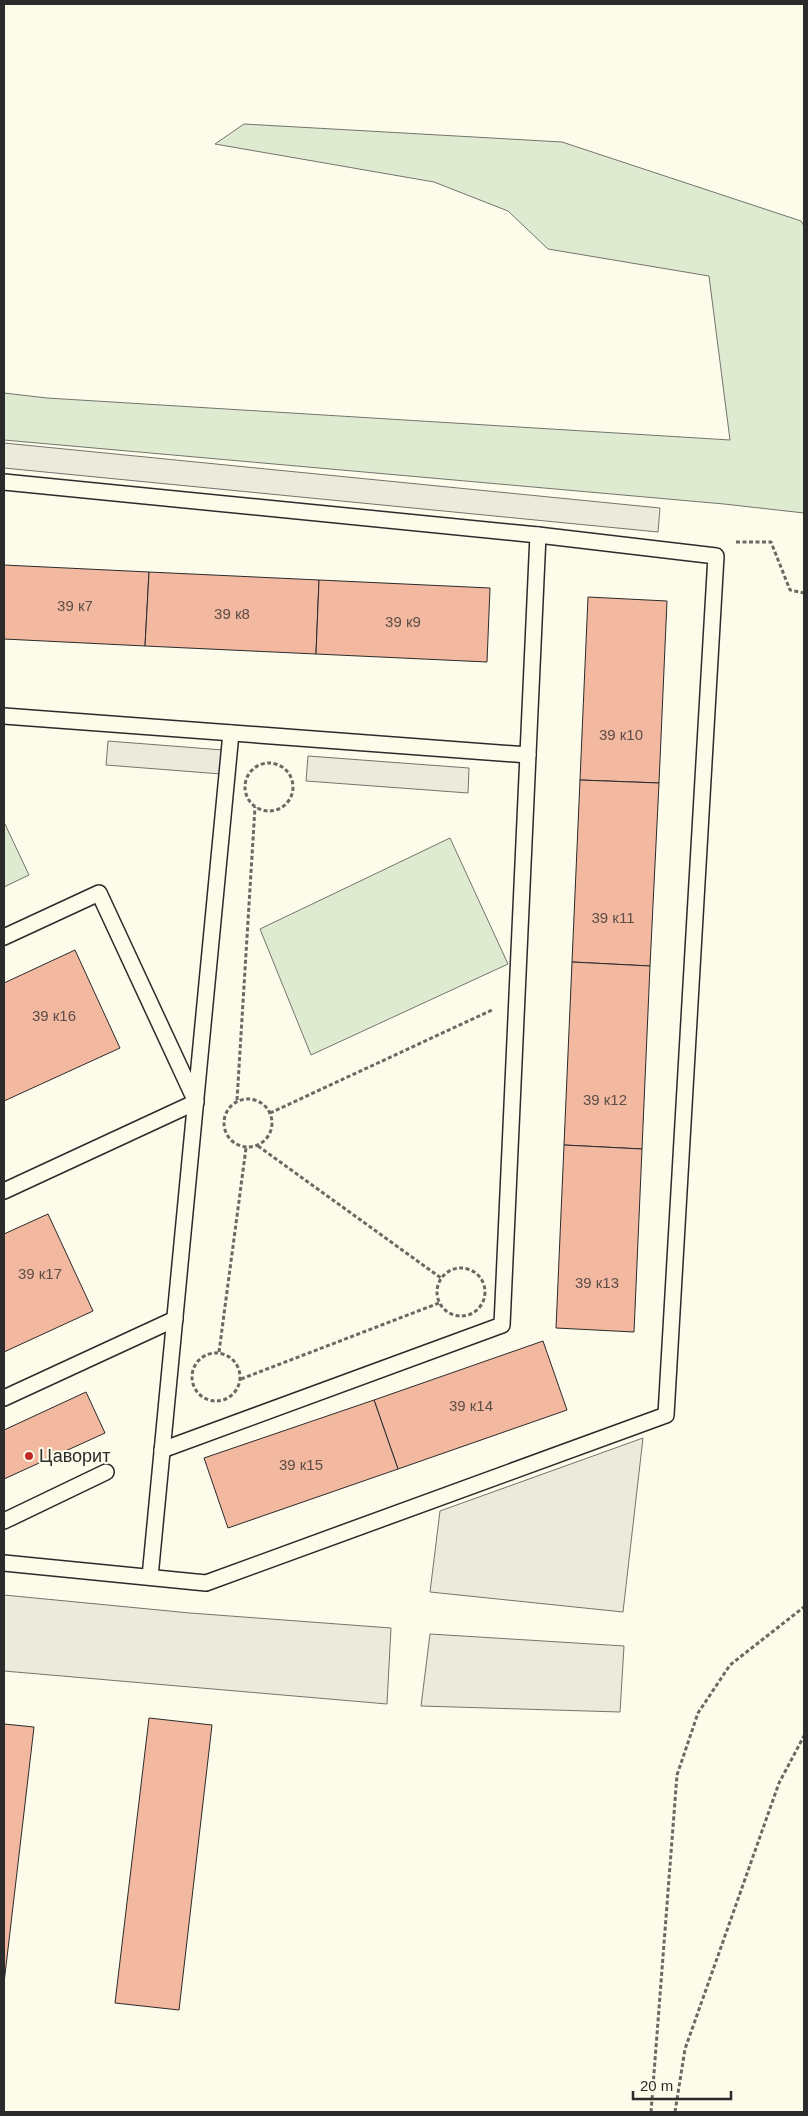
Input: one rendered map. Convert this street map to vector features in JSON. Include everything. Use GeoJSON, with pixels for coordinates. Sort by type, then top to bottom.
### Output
{"type":"FeatureCollection","features":[{"type":"Feature","properties":{"kind":"lane"},"geometry":{"type":"LineString","coordinates":[[4,482],[538,535],[716,556],[666,1415],[206,1583],[4,1563]]}},
{"type":"Feature","properties":{"kind":"lane"},"geometry":{"type":"LineString","coordinates":[[162,1450],[502,1325],[538,535]]}},
{"type":"Feature","properties":{"kind":"lane"},"geometry":{"type":"LineString","coordinates":[[4,716],[528,755]]}},
{"type":"Feature","properties":{"kind":"lane"},"geometry":{"type":"LineString","coordinates":[[150,1577],[231,734]]}},
{"type":"Feature","properties":{"kind":"lane"},"geometry":{"type":"LineString","coordinates":[[4,938],[99,894],[196,1102]]}},
{"type":"Feature","properties":{"kind":"lane"},"geometry":{"type":"LineString","coordinates":[[4,1191],[196,1102]]}},
{"type":"Feature","properties":{"kind":"lane"},"geometry":{"type":"LineString","coordinates":[[4,1398],[175,1319]]}},
{"type":"Feature","properties":{"kind":"lane"},"geometry":{"type":"LineString","coordinates":[[4,1521],[106,1472]]}},
{"type":"Feature","properties":{"kind":"path"},"geometry":{"type":"LineString","coordinates":[[732,542],[771,542],[790,590],[804,593]]}},
{"type":"Feature","properties":{"kind":"path"},"geometry":{"type":"LineString","coordinates":[[237,1100],[255,807],[247,797],[244,784],[249,773],[259,764],[272,762],[284,766],[292,776],[294,789],[290,801],[280,810],[267,812],[255,807]]}},
{"type":"Feature","properties":{"kind":"path"},"geometry":{"type":"LineString","coordinates":[[270,1113],[497,1008]]}},
{"type":"Feature","properties":{"kind":"path"},"geometry":{"type":"LineString","coordinates":[[250,1098],[262,1103],[270,1113],[273,1125],[268,1138],[258,1146],[246,1148],[234,1143],[226,1133],[223,1121],[228,1109],[237,1100],[250,1098]]}},
{"type":"Feature","properties":{"kind":"path"},"geometry":{"type":"LineString","coordinates":[[258,1146],[441,1278]]}},
{"type":"Feature","properties":{"kind":"path"},"geometry":{"type":"LineString","coordinates":[[219,1352],[246,1148]]}},
{"type":"Feature","properties":{"kind":"path"},"geometry":{"type":"LineString","coordinates":[[464,1268],[476,1272],[484,1282],[486,1295],[482,1307],[472,1315],[459,1317],[447,1313],[439,1303],[436,1290],[441,1278],[451,1270],[464,1268]]}},
{"type":"Feature","properties":{"kind":"path"},"geometry":{"type":"LineString","coordinates":[[241,1379],[439,1303]]}},
{"type":"Feature","properties":{"kind":"path"},"geometry":{"type":"LineString","coordinates":[[219,1352],[231,1356],[239,1366],[241,1379],[237,1391],[227,1399],[214,1401],[202,1397],[193,1384],[192,1374],[196,1362],[206,1354],[219,1352]]}},
{"type":"Feature","properties":{"kind":"path"},"geometry":{"type":"LineString","coordinates":[[652,2112],[677,1775],[698,1713],[730,1665],[804,1607]]}},
{"type":"Feature","properties":{"kind":"path"},"geometry":{"type":"LineString","coordinates":[[675,2112],[685,2049],[779,1782],[804,1736]]}},
{"type":"Feature","properties":{"kind":"green space"},"geometry":{"type":"Polygon","coordinates":[[[244,124],[562,142],[801,221],[804,226],[804,513],[724,504],[4,440],[4,393],[47,398],[730,440],[709,276],[548,249],[508,211],[434,182],[215,144],[244,124]]]}},
{"type":"Feature","properties":{"kind":"green space"},"geometry":{"type":"Polygon","coordinates":[[[4,822],[29,875],[4,887],[4,822]]]}},
{"type":"Feature","properties":{"kind":"green space"},"geometry":{"type":"Polygon","coordinates":[[[450,838],[508,964],[311,1055],[260,929],[450,838]]]}},
{"type":"Feature","properties":{"kind":"shaded area"},"geometry":{"type":"Polygon","coordinates":[[[4,443],[660,508],[658,532],[4,468],[4,443]]]}},
{"type":"Feature","properties":{"kind":"shaded area"},"geometry":{"type":"Polygon","coordinates":[[[108,741],[223,750],[221,774],[106,765],[108,741]]]}},
{"type":"Feature","properties":{"kind":"shaded area"},"geometry":{"type":"Polygon","coordinates":[[[308,756],[469,768],[468,793],[306,781],[308,756]]]}},
{"type":"Feature","properties":{"kind":"shaded area"},"geometry":{"type":"Polygon","coordinates":[[[643,1438],[623,1612],[430,1592],[440,1511],[643,1438]]]}},
{"type":"Feature","properties":{"kind":"shaded area"},"geometry":{"type":"Polygon","coordinates":[[[4,1595],[190,1613],[391,1628],[387,1704],[4,1671],[4,1595]]]}},
{"type":"Feature","properties":{"kind":"shaded area"},"geometry":{"type":"Polygon","coordinates":[[[430,1634],[624,1646],[620,1712],[421,1706],[430,1634]]]}},
{"type":"Feature","properties":{"kind":"building"},"geometry":{"type":"Polygon","coordinates":[[[4,565],[149,572],[145,646],[4,639],[4,565]]]}},
{"type":"Feature","properties":{"kind":"building"},"geometry":{"type":"Polygon","coordinates":[[[149,572],[319,580],[316,654],[145,646],[149,572]]]}},
{"type":"Feature","properties":{"kind":"building"},"geometry":{"type":"Polygon","coordinates":[[[319,580],[490,588],[487,662],[316,654],[319,580]]]}},
{"type":"Feature","properties":{"kind":"building"},"geometry":{"type":"Polygon","coordinates":[[[588,597],[667,601],[659,783],[580,780],[588,597]]]}},
{"type":"Feature","properties":{"kind":"building"},"geometry":{"type":"Polygon","coordinates":[[[580,780],[659,783],[650,966],[572,962],[580,780]]]}},
{"type":"Feature","properties":{"kind":"building"},"geometry":{"type":"Polygon","coordinates":[[[75,950],[120,1048],[4,1101],[4,983],[75,950]]]}},
{"type":"Feature","properties":{"kind":"building"},"geometry":{"type":"Polygon","coordinates":[[[572,962],[650,966],[642,1149],[564,1145],[572,962]]]}},
{"type":"Feature","properties":{"kind":"building"},"geometry":{"type":"Polygon","coordinates":[[[564,1145],[642,1149],[634,1332],[556,1328],[564,1145]]]}},
{"type":"Feature","properties":{"kind":"building"},"geometry":{"type":"Polygon","coordinates":[[[48,1214],[93,1311],[4,1352],[4,1234],[48,1214]]]}},
{"type":"Feature","properties":{"kind":"building"},"geometry":{"type":"Polygon","coordinates":[[[543,1341],[567,1410],[398,1469],[374,1400],[543,1341]]]}},
{"type":"Feature","properties":{"kind":"building","name":"Цаворит"},"geometry":{"type":"Polygon","coordinates":[[[86,1392],[105,1433],[4,1479],[4,1430],[86,1392]]]}},
{"type":"Feature","properties":{"kind":"building"},"geometry":{"type":"Polygon","coordinates":[[[374,1400],[398,1469],[228,1528],[204,1458],[374,1400]]]}},
{"type":"Feature","properties":{"kind":"building"},"geometry":{"type":"Polygon","coordinates":[[[149,1718],[212,1725],[179,2010],[115,2003],[149,1718]]]}},
{"type":"Feature","properties":{"kind":"building"},"geometry":{"type":"Polygon","coordinates":[[[4,1724],[34,1727],[4,1983],[4,1724]]]}},
{"type":"Feature","properties":{"kind":"place","name":"Цаворит"},"geometry":{"type":"Point","coordinates":[29,1456]}}]}
